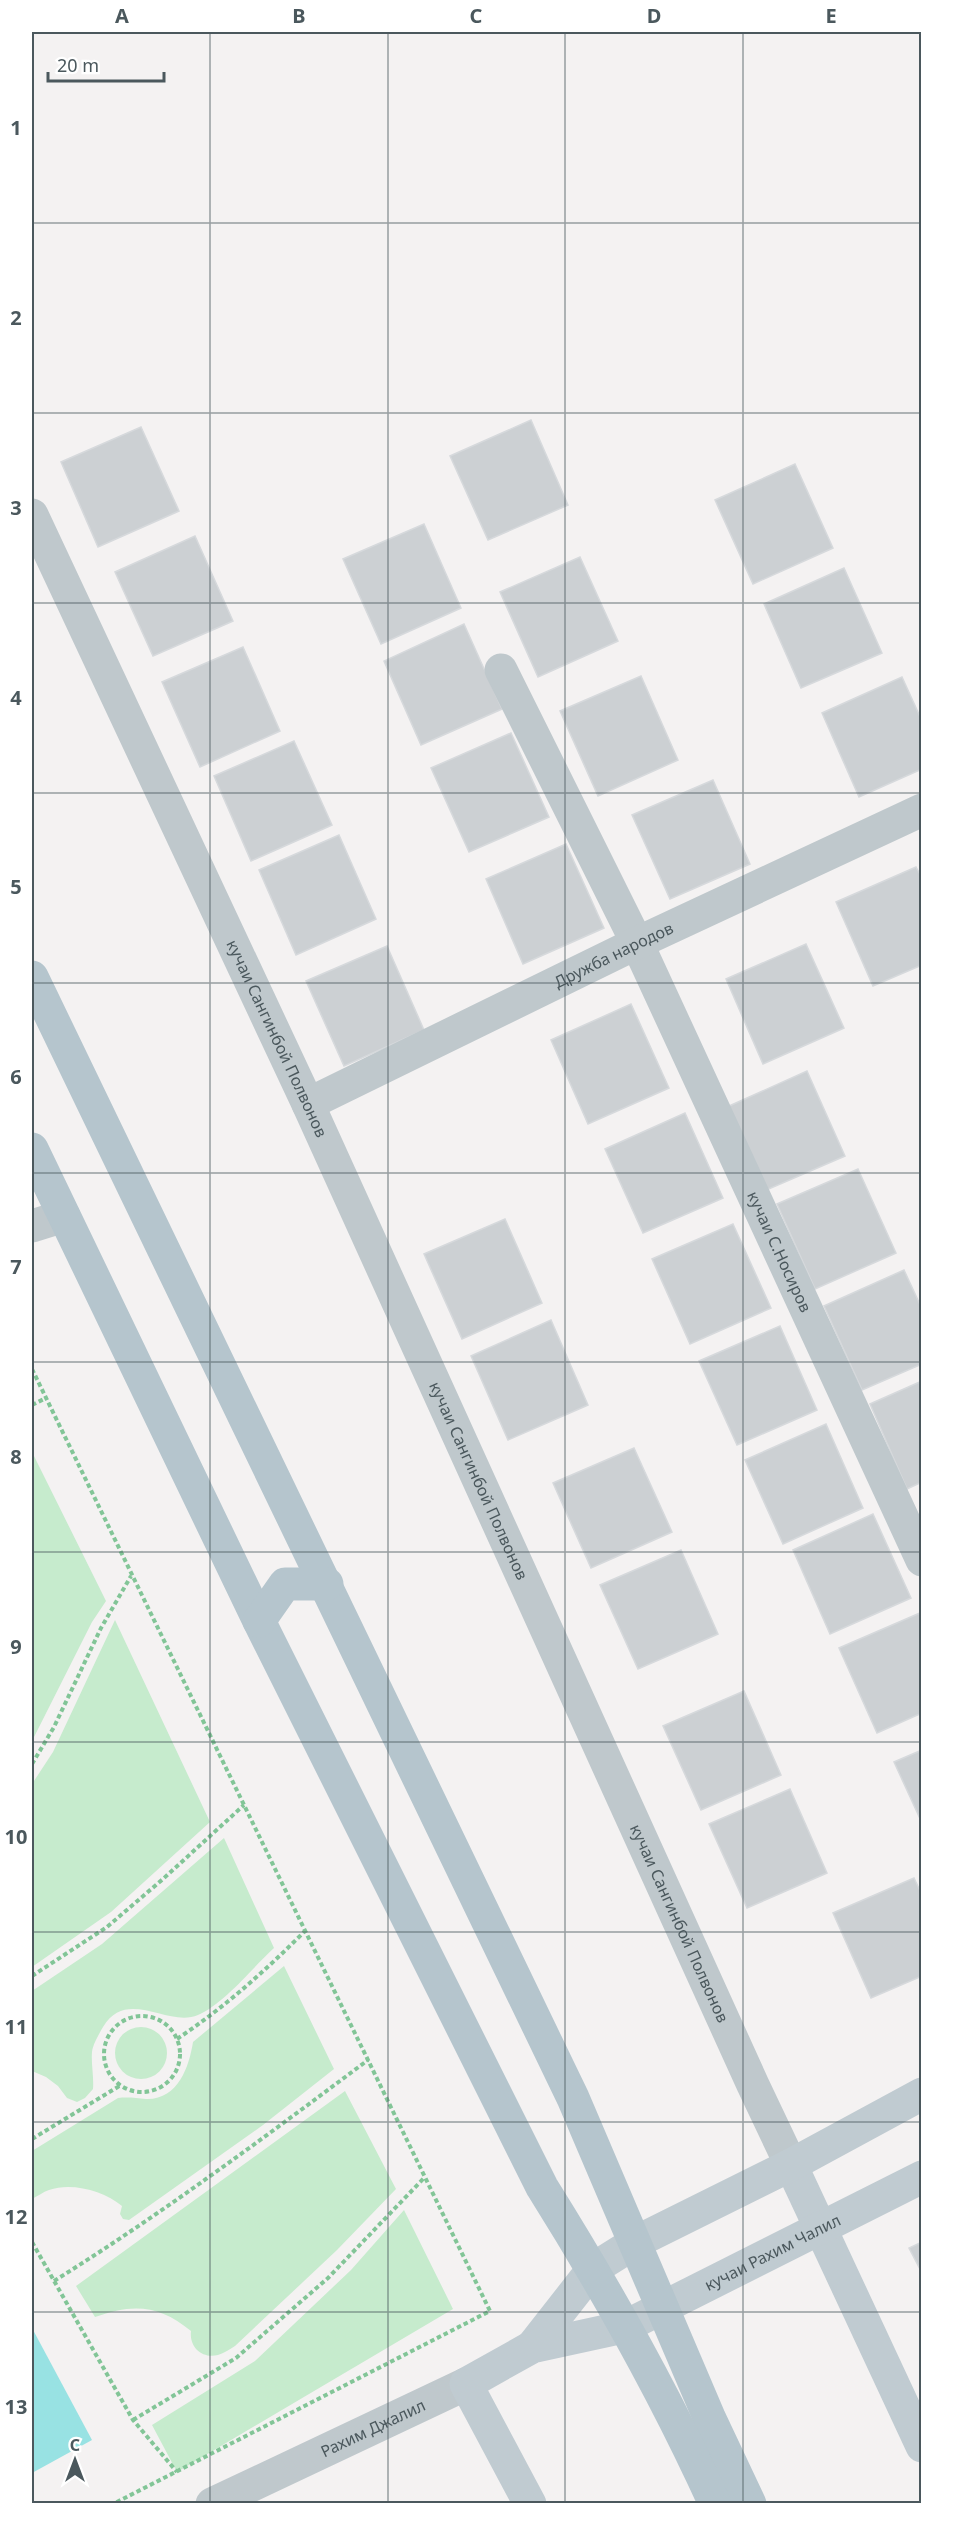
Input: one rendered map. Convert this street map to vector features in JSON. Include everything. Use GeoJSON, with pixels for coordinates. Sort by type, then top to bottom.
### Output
{"type":"FeatureCollection","features":[{"type":"Feature","properties":{"kind":"main road"},"geometry":{"type":"LineString","coordinates":[[32,977],[327,1584],[573,2098],[664,2306],[709,2417],[750,2504]]}},
{"type":"Feature","properties":{"kind":"main road"},"geometry":{"type":"LineString","coordinates":[[32,1149],[259,1621],[542,2187],[593,2269],[679,2425],[715,2504]]}},
{"type":"Feature","properties":{"kind":"main road"},"geometry":{"type":"LineString","coordinates":[[259,1621],[285,1584],[327,1584]]}},
{"type":"Feature","properties":{"kind":"main road"},"geometry":{"type":"LineString","coordinates":[[532,2347],[593,2269],[636,2242],[702,2207],[792,2165],[921,2094]]}},
{"type":"Feature","properties":{"kind":"main road","name":"кучаи Сангинбой Полвонов"},"geometry":{"type":"LineString","coordinates":[[792,2165],[921,2446]]}},
{"type":"Feature","properties":{"kind":"main road","name":"кучаи Рахим Чалил"},"geometry":{"type":"LineString","coordinates":[[532,2347],[624,2327],[921,2177]]}},
{"type":"Feature","properties":{"kind":"main road","name":"Рахим Джалил"},"geometry":{"type":"LineString","coordinates":[[466,2384],[532,2347]]}},
{"type":"Feature","properties":{"kind":"main road"},"geometry":{"type":"LineString","coordinates":[[466,2384],[530,2504]]}},
{"type":"Feature","properties":{"kind":"street","name":"кучаи Сангинбой Полвонов"},"geometry":{"type":"LineString","coordinates":[[32,515],[308,1104],[753,2085],[792,2165]]}},
{"type":"Feature","properties":{"kind":"street","name":"кучаи С.Носиров"},"geometry":{"type":"LineString","coordinates":[[501,670],[637,943],[921,1560]]}},
{"type":"Feature","properties":{"kind":"street","name":"Дружба народов"},"geometry":{"type":"LineString","coordinates":[[308,1104],[637,943],[921,810]]}},
{"type":"Feature","properties":{"kind":"street"},"geometry":{"type":"LineString","coordinates":[[32,1226],[64,1216]]}},
{"type":"Feature","properties":{"kind":"street","name":"Рахим Джалил"},"geometry":{"type":"LineString","coordinates":[[212,2504],[466,2384]]}},
{"type":"Feature","properties":{"kind":"path"},"geometry":{"type":"LineString","coordinates":[[32,1369],[490,2311],[113,2504]]}},
{"type":"Feature","properties":{"kind":"path"},"geometry":{"type":"LineString","coordinates":[[32,1405],[46,1398]]}},
{"type":"Feature","properties":{"kind":"path"},"geometry":{"type":"LineString","coordinates":[[32,1764],[54,1727],[101,1628],[132,1575]]}},
{"type":"Feature","properties":{"kind":"path"},"geometry":{"type":"LineString","coordinates":[[32,1976],[107,1927],[244,1805]]}},
{"type":"Feature","properties":{"kind":"path"},"geometry":{"type":"LineString","coordinates":[[177,2039],[216,2013],[261,1975],[305,1931]]}},
{"type":"Feature","properties":{"kind":"path"},"geometry":{"type":"LineString","coordinates":[[140,2015],[152,2016],[171,2029],[177,2039],[180,2060],[170,2080],[152,2091],[141,2092],[120,2085],[112,2077],[104,2055],[105,2044],[110,2033],[128,2018],[140,2015]]}},
{"type":"Feature","properties":{"kind":"path"},"geometry":{"type":"LineString","coordinates":[[54,2281],[133,2232],[368,2060]]}},
{"type":"Feature","properties":{"kind":"path"},"geometry":{"type":"LineString","coordinates":[[32,2139],[120,2085]]}},
{"type":"Feature","properties":{"kind":"path"},"geometry":{"type":"LineString","coordinates":[[133,2420],[236,2358],[328,2278],[425,2177]]}},
{"type":"Feature","properties":{"kind":"path"},"geometry":{"type":"LineString","coordinates":[[32,2242],[133,2420],[177,2472]]}},
{"type":"Feature","properties":{"kind":"green space"},"geometry":{"type":"Polygon","coordinates":[[[32,1452],[106,1601],[92,1622],[32,1741],[32,1452]]]}},
{"type":"Feature","properties":{"kind":"green space"},"geometry":{"type":"Polygon","coordinates":[[[115,1620],[210,1822],[111,1912],[32,1967],[32,1784],[53,1752],[115,1620]]]}},
{"type":"Feature","properties":{"kind":"green space"},"geometry":{"type":"Polygon","coordinates":[[[224,1838],[274,1948],[228,1994],[198,2015],[186,2018],[174,2017],[136,2009],[124,2010],[113,2016],[103,2027],[93,2049],[93,2089],[85,2098],[77,2102],[67,2098],[58,2086],[32,2071],[32,1991],[102,1944],[224,1838]]]}},
{"type":"Feature","properties":{"kind":"green space"},"geometry":{"type":"Polygon","coordinates":[[[284,1966],[334,2069],[263,2125],[129,2220],[123,2219],[120,2214],[122,2206],[106,2196],[87,2189],[58,2188],[32,2199],[32,2151],[118,2098],[146,2099],[166,2094],[174,2088],[185,2071],[193,2042],[284,1966]]]}},
{"type":"Feature","properties":{"kind":"green space"},"geometry":{"type":"Polygon","coordinates":[[[136,2027],[146,2027],[160,2034],[167,2053],[160,2072],[146,2079],[136,2079],[126,2075],[119,2068],[115,2058],[115,2048],[119,2038],[126,2031],[136,2027]]]}},
{"type":"Feature","properties":{"kind":"green space"},"geometry":{"type":"Polygon","coordinates":[[[345,2091],[396,2189],[337,2250],[235,2346],[218,2355],[202,2353],[194,2347],[191,2331],[180,2322],[157,2311],[134,2308],[95,2317],[76,2286],[345,2091]]]}},
{"type":"Feature","properties":{"kind":"green space"},"geometry":{"type":"Polygon","coordinates":[[[404,2210],[453,2309],[177,2472],[152,2425],[255,2361],[351,2270],[404,2210]]]}},
{"type":"Feature","properties":{"kind":"water"},"geometry":{"type":"Polygon","coordinates":[[[32,2328],[92,2440],[32,2473],[32,2328]]]}},
{"type":"Feature","properties":{"kind":"building"},"geometry":{"type":"Polygon","coordinates":[[[531,420],[568,505],[488,540],[450,456],[531,420]]]}},
{"type":"Feature","properties":{"kind":"building"},"geometry":{"type":"Polygon","coordinates":[[[141,427],[179,511],[98,547],[61,462],[141,427]]]}},
{"type":"Feature","properties":{"kind":"building"},"geometry":{"type":"Polygon","coordinates":[[[795,464],[833,548],[753,584],[715,500],[795,464]]]}},
{"type":"Feature","properties":{"kind":"building"},"geometry":{"type":"Polygon","coordinates":[[[424,524],[461,608],[381,644],[343,559],[424,524]]]}},
{"type":"Feature","properties":{"kind":"building"},"geometry":{"type":"Polygon","coordinates":[[[195,536],[233,621],[153,656],[115,572],[195,536]]]}},
{"type":"Feature","properties":{"kind":"building"},"geometry":{"type":"Polygon","coordinates":[[[580,557],[618,641],[538,677],[500,592],[580,557]]]}},
{"type":"Feature","properties":{"kind":"building"},"geometry":{"type":"Polygon","coordinates":[[[844,568],[882,653],[801,688],[764,604],[844,568]]]}},
{"type":"Feature","properties":{"kind":"building"},"geometry":{"type":"Polygon","coordinates":[[[464,624],[502,709],[421,745],[384,661],[464,624]]]}},
{"type":"Feature","properties":{"kind":"building"},"geometry":{"type":"Polygon","coordinates":[[[243,647],[280,731],[200,767],[162,682],[243,647]]]}},
{"type":"Feature","properties":{"kind":"building"},"geometry":{"type":"Polygon","coordinates":[[[641,676],[678,760],[598,796],[560,711],[641,676]]]}},
{"type":"Feature","properties":{"kind":"building"},"geometry":{"type":"Polygon","coordinates":[[[902,677],[922,721],[922,769],[859,797],[822,713],[902,677]]]}},
{"type":"Feature","properties":{"kind":"building"},"geometry":{"type":"Polygon","coordinates":[[[511,733],[549,817],[469,852],[431,768],[511,733]]]}},
{"type":"Feature","properties":{"kind":"building"},"geometry":{"type":"Polygon","coordinates":[[[294,741],[332,825],[251,861],[214,776],[294,741]]]}},
{"type":"Feature","properties":{"kind":"building"},"geometry":{"type":"Polygon","coordinates":[[[713,780],[750,864],[670,899],[632,815],[713,780]]]}},
{"type":"Feature","properties":{"kind":"building"},"geometry":{"type":"Polygon","coordinates":[[[339,835],[376,919],[296,955],[259,870],[339,835]]]}},
{"type":"Feature","properties":{"kind":"building"},"geometry":{"type":"Polygon","coordinates":[[[566,844],[604,928],[523,964],[486,879],[566,844]]]}},
{"type":"Feature","properties":{"kind":"building"},"geometry":{"type":"Polygon","coordinates":[[[916,867],[922,878],[922,965],[873,986],[836,902],[916,867]]]}},
{"type":"Feature","properties":{"kind":"building"},"geometry":{"type":"Polygon","coordinates":[[[806,944],[844,1028],[763,1064],[726,979],[806,944]]]}},
{"type":"Feature","properties":{"kind":"building"},"geometry":{"type":"Polygon","coordinates":[[[387,946],[424,1030],[344,1066],[306,981],[387,946]]]}},
{"type":"Feature","properties":{"kind":"building"},"geometry":{"type":"Polygon","coordinates":[[[631,1004],[669,1088],[588,1124],[551,1040],[631,1004]]]}},
{"type":"Feature","properties":{"kind":"building"},"geometry":{"type":"Polygon","coordinates":[[[807,1071],[845,1156],[764,1191],[727,1107],[807,1071]]]}},
{"type":"Feature","properties":{"kind":"building"},"geometry":{"type":"Polygon","coordinates":[[[685,1113],[723,1198],[643,1233],[605,1149],[685,1113]]]}},
{"type":"Feature","properties":{"kind":"building"},"geometry":{"type":"Polygon","coordinates":[[[858,1169],[896,1253],[815,1289],[777,1204],[858,1169]]]}},
{"type":"Feature","properties":{"kind":"building"},"geometry":{"type":"Polygon","coordinates":[[[505,1219],[542,1303],[462,1339],[424,1254],[505,1219]]]}},
{"type":"Feature","properties":{"kind":"building"},"geometry":{"type":"Polygon","coordinates":[[[733,1224],[771,1308],[690,1344],[652,1259],[733,1224]]]}},
{"type":"Feature","properties":{"kind":"building"},"geometry":{"type":"Polygon","coordinates":[[[904,1270],[922,1309],[922,1364],[862,1390],[824,1306],[904,1270]]]}},
{"type":"Feature","properties":{"kind":"building"},"geometry":{"type":"Polygon","coordinates":[[[551,1320],[588,1405],[508,1440],[471,1356],[551,1320]]]}},
{"type":"Feature","properties":{"kind":"building"},"geometry":{"type":"Polygon","coordinates":[[[780,1326],[817,1410],[737,1445],[699,1361],[780,1326]]]}},
{"type":"Feature","properties":{"kind":"building"},"geometry":{"type":"Polygon","coordinates":[[[922,1381],[922,1482],[907,1489],[870,1404],[922,1381]]]}},
{"type":"Feature","properties":{"kind":"building"},"geometry":{"type":"Polygon","coordinates":[[[826,1424],[863,1508],[783,1544],[745,1460],[826,1424]]]}},
{"type":"Feature","properties":{"kind":"building"},"geometry":{"type":"Polygon","coordinates":[[[634,1448],[672,1532],[591,1568],[553,1483],[634,1448]]]}},
{"type":"Feature","properties":{"kind":"building"},"geometry":{"type":"Polygon","coordinates":[[[873,1514],[911,1598],[830,1634],[793,1550],[873,1514]]]}},
{"type":"Feature","properties":{"kind":"building"},"geometry":{"type":"Polygon","coordinates":[[[681,1550],[718,1634],[638,1669],[600,1585],[681,1550]]]}},
{"type":"Feature","properties":{"kind":"building"},"geometry":{"type":"Polygon","coordinates":[[[920,1613],[922,1713],[877,1733],[839,1648],[920,1613]]]}},
{"type":"Feature","properties":{"kind":"building"},"geometry":{"type":"Polygon","coordinates":[[[744,1691],[781,1775],[701,1810],[663,1726],[744,1691]]]}},
{"type":"Feature","properties":{"kind":"building"},"geometry":{"type":"Polygon","coordinates":[[[922,1750],[922,1823],[894,1762],[922,1750]]]}},
{"type":"Feature","properties":{"kind":"building"},"geometry":{"type":"Polygon","coordinates":[[[790,1789],[827,1873],[747,1908],[709,1824],[790,1789]]]}},
{"type":"Feature","properties":{"kind":"building"},"geometry":{"type":"Polygon","coordinates":[[[914,1878],[922,1895],[922,1976],[871,1998],[833,1913],[914,1878]]]}},
{"type":"Feature","properties":{"kind":"building"},"geometry":{"type":"Polygon","coordinates":[[[922,2242],[922,2273],[909,2248],[922,2242]]]}}]}
